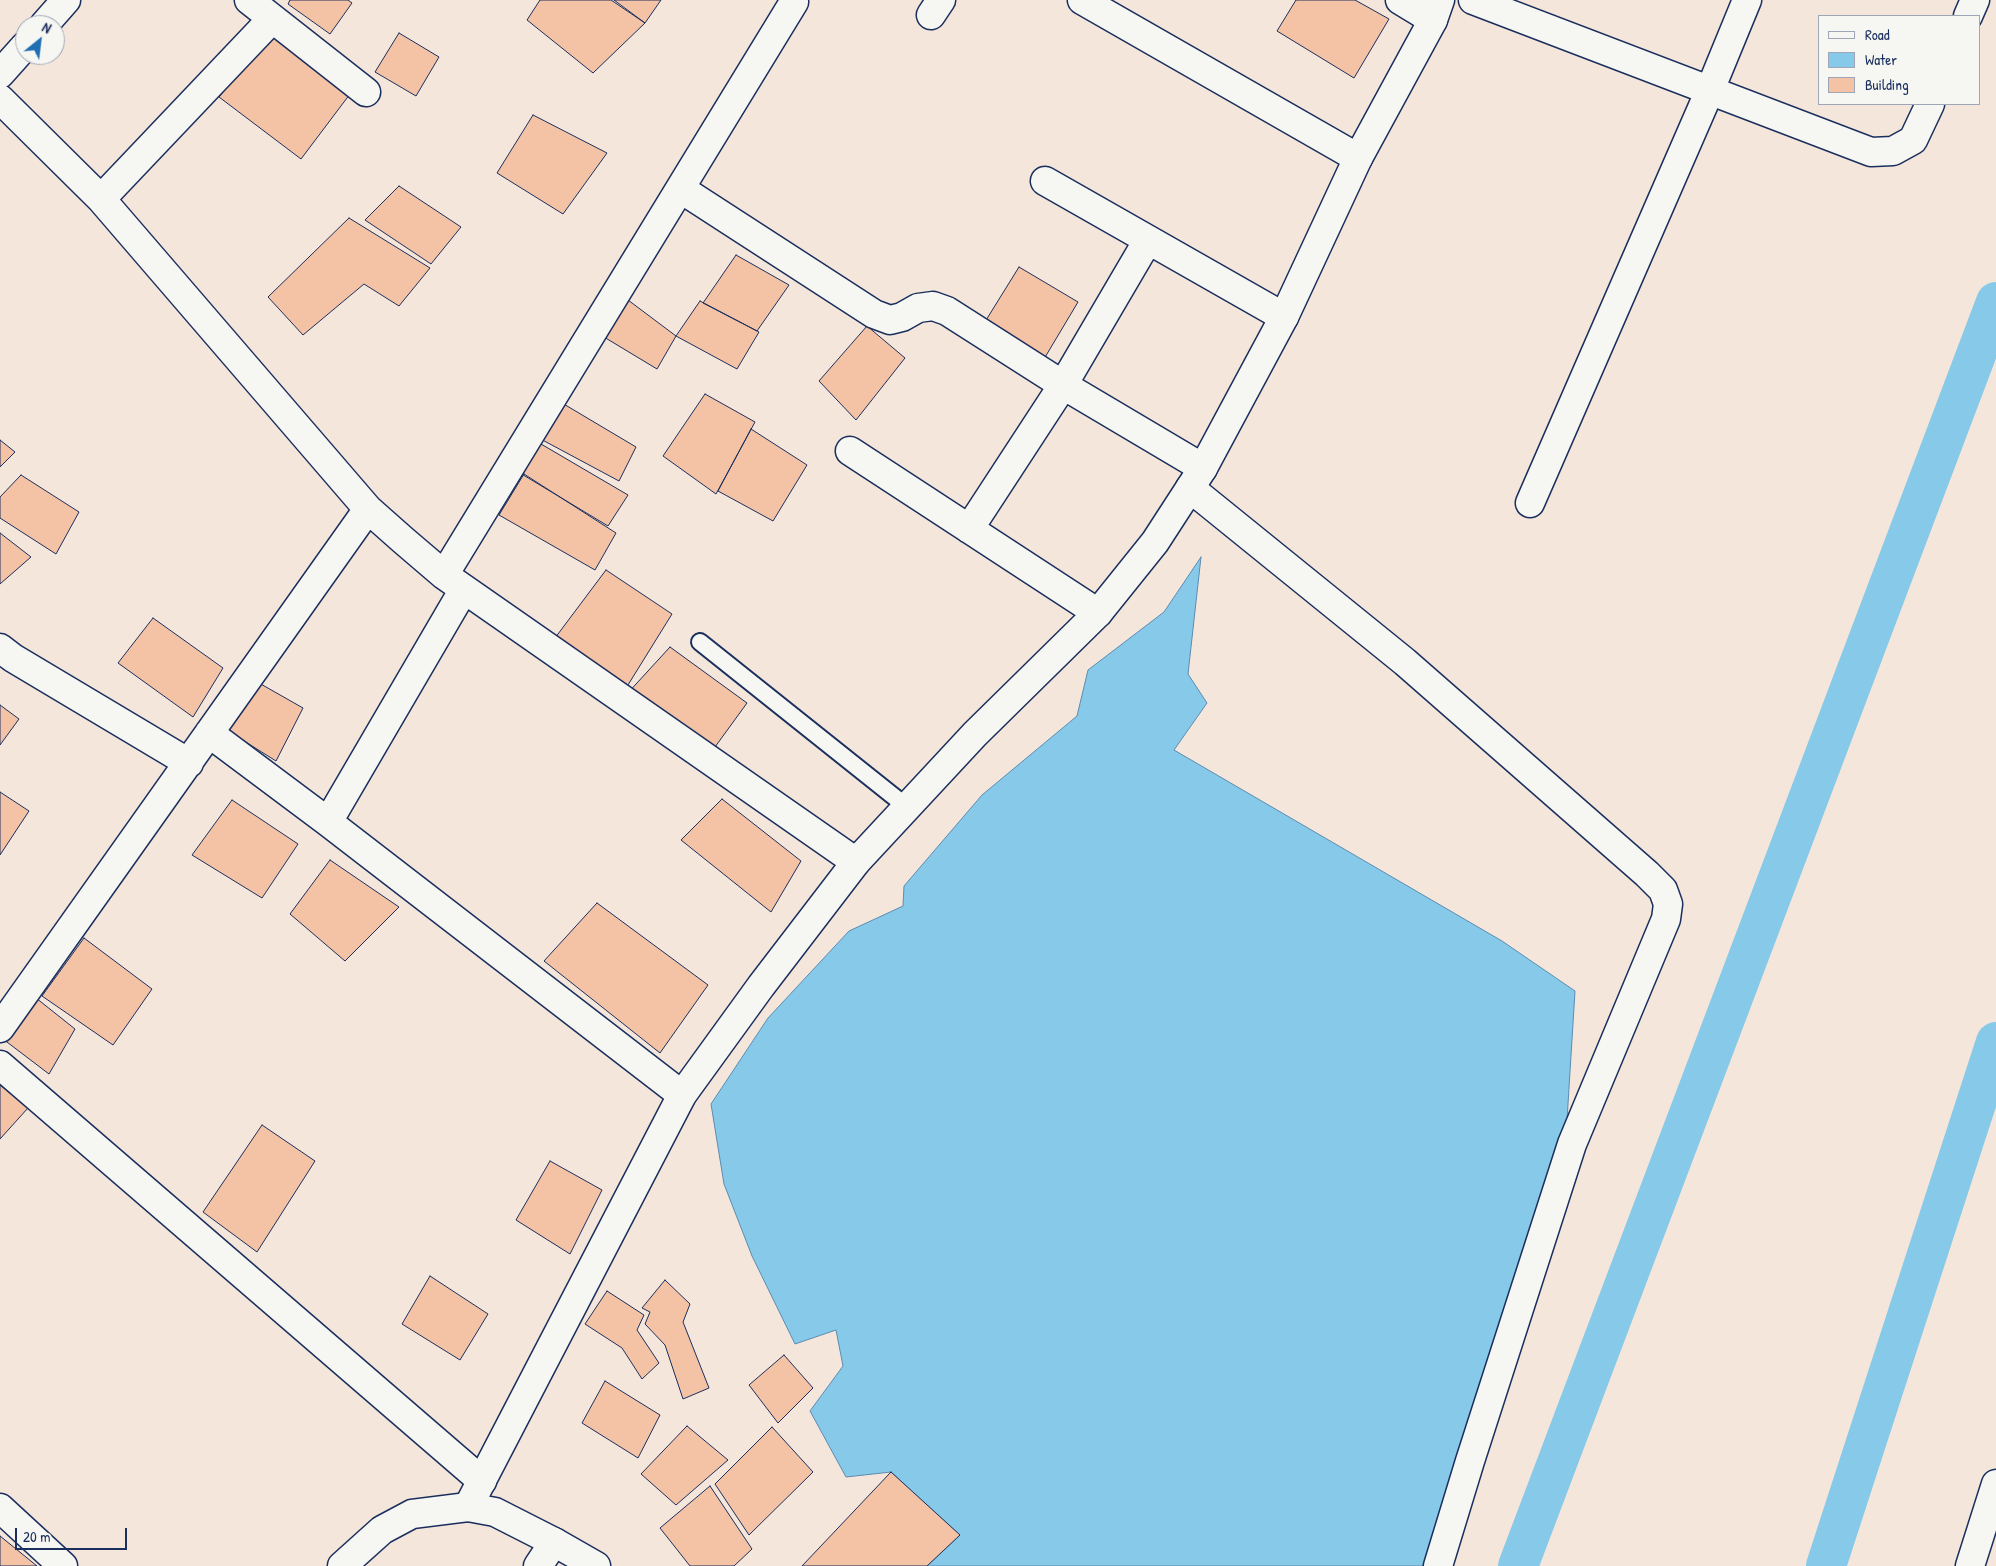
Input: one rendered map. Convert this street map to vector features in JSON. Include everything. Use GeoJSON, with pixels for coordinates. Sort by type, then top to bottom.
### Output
{"type":"FeatureCollection","features":[{"type":"Feature","properties":{"kind":"street"},"geometry":{"type":"LineString","coordinates":[[53,15],[66,0]]}},
{"type":"Feature","properties":{"kind":"street"},"geometry":{"type":"LineString","coordinates":[[248,0],[366,92]]}},
{"type":"Feature","properties":{"kind":"street"},"geometry":{"type":"LineString","coordinates":[[1082,0],[1358,158]]}},
{"type":"Feature","properties":{"kind":"street"},"geometry":{"type":"LineString","coordinates":[[468,1508],[682,1095],[761,986],[856,862],[975,734],[1098,613],[1155,542],[1196,478],[1284,317],[1358,158],[1436,10],[1400,0]]}},
{"type":"Feature","properties":{"kind":"street"},"geometry":{"type":"LineString","coordinates":[[1473,0],[1870,152],[1893,152],[1912,140],[1930,105]]}},
{"type":"Feature","properties":{"kind":"street"},"geometry":{"type":"LineString","coordinates":[[1530,504],[1710,90],[1747,0]]}},
{"type":"Feature","properties":{"kind":"street"},"geometry":{"type":"LineString","coordinates":[[1968,15],[1974,0]]}},
{"type":"Feature","properties":{"kind":"street"},"geometry":{"type":"LineString","coordinates":[[328,822],[454,582],[681,189],[794,2]]}},
{"type":"Feature","properties":{"kind":"street"},"geometry":{"type":"LineString","coordinates":[[101,199],[272,19]]}},
{"type":"Feature","properties":{"kind":"street"},"geometry":{"type":"LineString","coordinates":[[0,74],[15,57]]}},
{"type":"Feature","properties":{"kind":"street"},"geometry":{"type":"LineString","coordinates":[[0,100],[101,199],[368,509],[454,582],[856,862]]}},
{"type":"Feature","properties":{"kind":"street"},"geometry":{"type":"LineString","coordinates":[[1045,181],[1284,317]]}},
{"type":"Feature","properties":{"kind":"street"},"geometry":{"type":"LineString","coordinates":[[681,189],[874,314],[890,320],[902,317],[918,308],[933,306],[946,312],[1063,385],[1196,478],[1663,890],[1668,904],[1666,919],[1572,1144],[1438,1566]]}},
{"type":"Feature","properties":{"kind":"street"},"geometry":{"type":"LineString","coordinates":[[969,528],[1063,385],[1148,240]]}},
{"type":"Feature","properties":{"kind":"street"},"geometry":{"type":"LineString","coordinates":[[850,451],[1098,613]]}},
{"type":"Feature","properties":{"kind":"street"},"geometry":{"type":"LineString","coordinates":[[0,1028],[368,509]]}},
{"type":"Feature","properties":{"kind":"street"},"geometry":{"type":"LineString","coordinates":[[0,648],[13,658],[189,763]]}},
{"type":"Feature","properties":{"kind":"street"},"geometry":{"type":"LineString","coordinates":[[209,734],[328,822],[682,1095]]}},
{"type":"Feature","properties":{"kind":"street"},"geometry":{"type":"LineString","coordinates":[[0,1065],[482,1481]]}},
{"type":"Feature","properties":{"kind":"street"},"geometry":{"type":"LineString","coordinates":[[1970,1566],[1996,1484]]}},
{"type":"Feature","properties":{"kind":"street"},"geometry":{"type":"LineString","coordinates":[[0,1508],[63,1566]]}},
{"type":"Feature","properties":{"kind":"street"},"geometry":{"type":"LineString","coordinates":[[342,1566],[382,1530],[412,1514],[468,1508],[494,1512],[554,1542],[596,1566]]}},
{"type":"Feature","properties":{"kind":"street"},"geometry":{"type":"LineString","coordinates":[[538,1566],[554,1542]]}},
{"type":"Feature","properties":{"kind":"lane"},"geometry":{"type":"LineString","coordinates":[[700,642],[907,807]]}},
{"type":"Feature","properties":{"kind":"water"},"geometry":{"type":"Polygon","coordinates":[[[1201,557],[1188,674],[1207,703],[1174,750],[1502,941],[1575,991],[1567,1120],[1502,1326],[1436,1566],[927,1566],[960,1535],[891,1472],[846,1477],[810,1411],[843,1366],[836,1330],[795,1344],[752,1256],[724,1184],[711,1104],[768,1018],[849,931],[903,906],[904,886],[982,795],[1077,716],[1088,670],[1164,612],[1201,557]]]}},
{"type":"Feature","properties":{"kind":"building"},"geometry":{"type":"Polygon","coordinates":[[[290,0],[348,0],[352,3],[330,34],[288,4],[290,0]]]}},
{"type":"Feature","properties":{"kind":"building"},"geometry":{"type":"Polygon","coordinates":[[[540,0],[611,0],[645,23],[593,73],[527,20],[540,0]]]}},
{"type":"Feature","properties":{"kind":"building"},"geometry":{"type":"Polygon","coordinates":[[[614,0],[661,0],[645,23],[614,0]]]}},
{"type":"Feature","properties":{"kind":"building"},"geometry":{"type":"Polygon","coordinates":[[[1296,0],[1355,0],[1389,19],[1354,78],[1277,31],[1296,0]]]}},
{"type":"Feature","properties":{"kind":"building"},"geometry":{"type":"Polygon","coordinates":[[[272,30],[350,94],[301,159],[219,97],[272,30]]]}},
{"type":"Feature","properties":{"kind":"building"},"geometry":{"type":"Polygon","coordinates":[[[399,33],[439,57],[416,96],[375,72],[399,33]]]}},
{"type":"Feature","properties":{"kind":"building"},"geometry":{"type":"Polygon","coordinates":[[[533,115],[607,153],[563,214],[497,173],[533,115]]]}},
{"type":"Feature","properties":{"kind":"building"},"geometry":{"type":"Polygon","coordinates":[[[399,186],[461,227],[431,264],[365,220],[399,186]]]}},
{"type":"Feature","properties":{"kind":"building"},"geometry":{"type":"Polygon","coordinates":[[[349,218],[430,268],[399,306],[364,284],[303,335],[268,297],[349,218]]]}},
{"type":"Feature","properties":{"kind":"building"},"geometry":{"type":"Polygon","coordinates":[[[736,255],[789,285],[757,331],[703,303],[736,255]]]}},
{"type":"Feature","properties":{"kind":"building"},"geometry":{"type":"Polygon","coordinates":[[[1019,267],[1078,302],[1038,369],[983,325],[1019,267]]]}},
{"type":"Feature","properties":{"kind":"building"},"geometry":{"type":"Polygon","coordinates":[[[620,294],[676,336],[657,369],[594,331],[620,294]]]}},
{"type":"Feature","properties":{"kind":"building"},"geometry":{"type":"Polygon","coordinates":[[[700,301],[759,332],[737,369],[676,336],[700,301]]]}},
{"type":"Feature","properties":{"kind":"building"},"geometry":{"type":"Polygon","coordinates":[[[867,326],[905,358],[856,420],[819,381],[867,326]]]}},
{"type":"Feature","properties":{"kind":"building"},"geometry":{"type":"Polygon","coordinates":[[[705,394],[755,422],[716,494],[663,456],[705,394]]]}},
{"type":"Feature","properties":{"kind":"building"},"geometry":{"type":"Polygon","coordinates":[[[557,400],[636,447],[619,481],[535,436],[557,400]]]}},
{"type":"Feature","properties":{"kind":"building"},"geometry":{"type":"Polygon","coordinates":[[[751,429],[807,465],[773,521],[718,491],[751,429]]]}},
{"type":"Feature","properties":{"kind":"building"},"geometry":{"type":"Polygon","coordinates":[[[0,440],[15,452],[0,467],[0,440]]]}},
{"type":"Feature","properties":{"kind":"building"},"geometry":{"type":"Polygon","coordinates":[[[541,444],[628,495],[608,526],[520,473],[541,444]]]}},
{"type":"Feature","properties":{"kind":"building"},"geometry":{"type":"Polygon","coordinates":[[[524,474],[616,533],[595,570],[499,515],[524,474]]]}},
{"type":"Feature","properties":{"kind":"building"},"geometry":{"type":"Polygon","coordinates":[[[21,475],[79,512],[56,554],[0,518],[0,497],[21,475]]]}},
{"type":"Feature","properties":{"kind":"building"},"geometry":{"type":"Polygon","coordinates":[[[0,533],[31,557],[0,584],[0,533]]]}},
{"type":"Feature","properties":{"kind":"building"},"geometry":{"type":"Polygon","coordinates":[[[606,570],[672,614],[623,693],[552,642],[606,570]]]}},
{"type":"Feature","properties":{"kind":"building"},"geometry":{"type":"Polygon","coordinates":[[[153,618],[223,668],[193,717],[118,663],[153,618]]]}},
{"type":"Feature","properties":{"kind":"building"},"geometry":{"type":"Polygon","coordinates":[[[670,647],[747,703],[707,758],[626,695],[670,647]]]}},
{"type":"Feature","properties":{"kind":"building"},"geometry":{"type":"Polygon","coordinates":[[[259,683],[303,708],[276,761],[225,729],[259,683]]]}},
{"type":"Feature","properties":{"kind":"building"},"geometry":{"type":"Polygon","coordinates":[[[0,705],[19,719],[0,745],[0,705]]]}},
{"type":"Feature","properties":{"kind":"building"},"geometry":{"type":"Polygon","coordinates":[[[0,792],[29,811],[0,855],[0,792]]]}},
{"type":"Feature","properties":{"kind":"building"},"geometry":{"type":"Polygon","coordinates":[[[722,799],[801,861],[771,912],[681,840],[722,799]]]}},
{"type":"Feature","properties":{"kind":"building"},"geometry":{"type":"Polygon","coordinates":[[[232,800],[298,844],[262,898],[192,855],[232,800]]]}},
{"type":"Feature","properties":{"kind":"building"},"geometry":{"type":"Polygon","coordinates":[[[330,860],[399,907],[345,961],[290,914],[330,860]]]}},
{"type":"Feature","properties":{"kind":"building"},"geometry":{"type":"Polygon","coordinates":[[[597,903],[708,985],[660,1053],[544,961],[597,903]]]}},
{"type":"Feature","properties":{"kind":"building"},"geometry":{"type":"Polygon","coordinates":[[[84,938],[152,989],[113,1045],[42,996],[84,938]]]}},
{"type":"Feature","properties":{"kind":"building"},"geometry":{"type":"Polygon","coordinates":[[[31,994],[75,1029],[49,1074],[3,1039],[31,994]]]}},
{"type":"Feature","properties":{"kind":"building"},"geometry":{"type":"Polygon","coordinates":[[[0,1085],[28,1108],[0,1139],[0,1085]]]}},
{"type":"Feature","properties":{"kind":"building"},"geometry":{"type":"Polygon","coordinates":[[[262,1125],[315,1161],[257,1252],[203,1212],[262,1125]]]}},
{"type":"Feature","properties":{"kind":"building"},"geometry":{"type":"Polygon","coordinates":[[[550,1161],[602,1190],[570,1254],[516,1220],[550,1161]]]}},
{"type":"Feature","properties":{"kind":"building"},"geometry":{"type":"Polygon","coordinates":[[[430,1276],[488,1314],[460,1360],[402,1324],[430,1276]]]}},
{"type":"Feature","properties":{"kind":"building"},"geometry":{"type":"Polygon","coordinates":[[[665,1280],[690,1304],[683,1322],[709,1388],[683,1399],[665,1345],[645,1324],[650,1312],[642,1308],[665,1280]]]}},
{"type":"Feature","properties":{"kind":"building"},"geometry":{"type":"Polygon","coordinates":[[[607,1291],[644,1315],[637,1330],[659,1363],[642,1379],[622,1348],[585,1324],[607,1291]]]}},
{"type":"Feature","properties":{"kind":"building"},"geometry":{"type":"Polygon","coordinates":[[[784,1355],[813,1388],[778,1423],[749,1385],[784,1355]]]}},
{"type":"Feature","properties":{"kind":"building"},"geometry":{"type":"Polygon","coordinates":[[[605,1381],[660,1415],[638,1458],[582,1423],[605,1381]]]}},
{"type":"Feature","properties":{"kind":"building"},"geometry":{"type":"Polygon","coordinates":[[[687,1426],[728,1460],[676,1505],[641,1474],[687,1426]]]}},
{"type":"Feature","properties":{"kind":"building"},"geometry":{"type":"Polygon","coordinates":[[[772,1427],[813,1472],[749,1535],[715,1484],[772,1427]]]}},
{"type":"Feature","properties":{"kind":"building"},"geometry":{"type":"Polygon","coordinates":[[[891,1472],[960,1535],[927,1566],[802,1566],[891,1472]]]}},
{"type":"Feature","properties":{"kind":"building"},"geometry":{"type":"Polygon","coordinates":[[[710,1486],[752,1549],[734,1566],[690,1566],[660,1528],[710,1486]]]}},
{"type":"Feature","properties":{"kind":"building"},"geometry":{"type":"Polygon","coordinates":[[[0,1536],[37,1566],[0,1566],[0,1536]]]}},
{"type":"Feature","properties":{"kind":"waterway"},"geometry":{"type":"LineString","coordinates":[[1518,1566],[1996,302]]}},
{"type":"Feature","properties":{"kind":"waterway"},"geometry":{"type":"LineString","coordinates":[[1826,1566],[1996,1042]]}}]}
